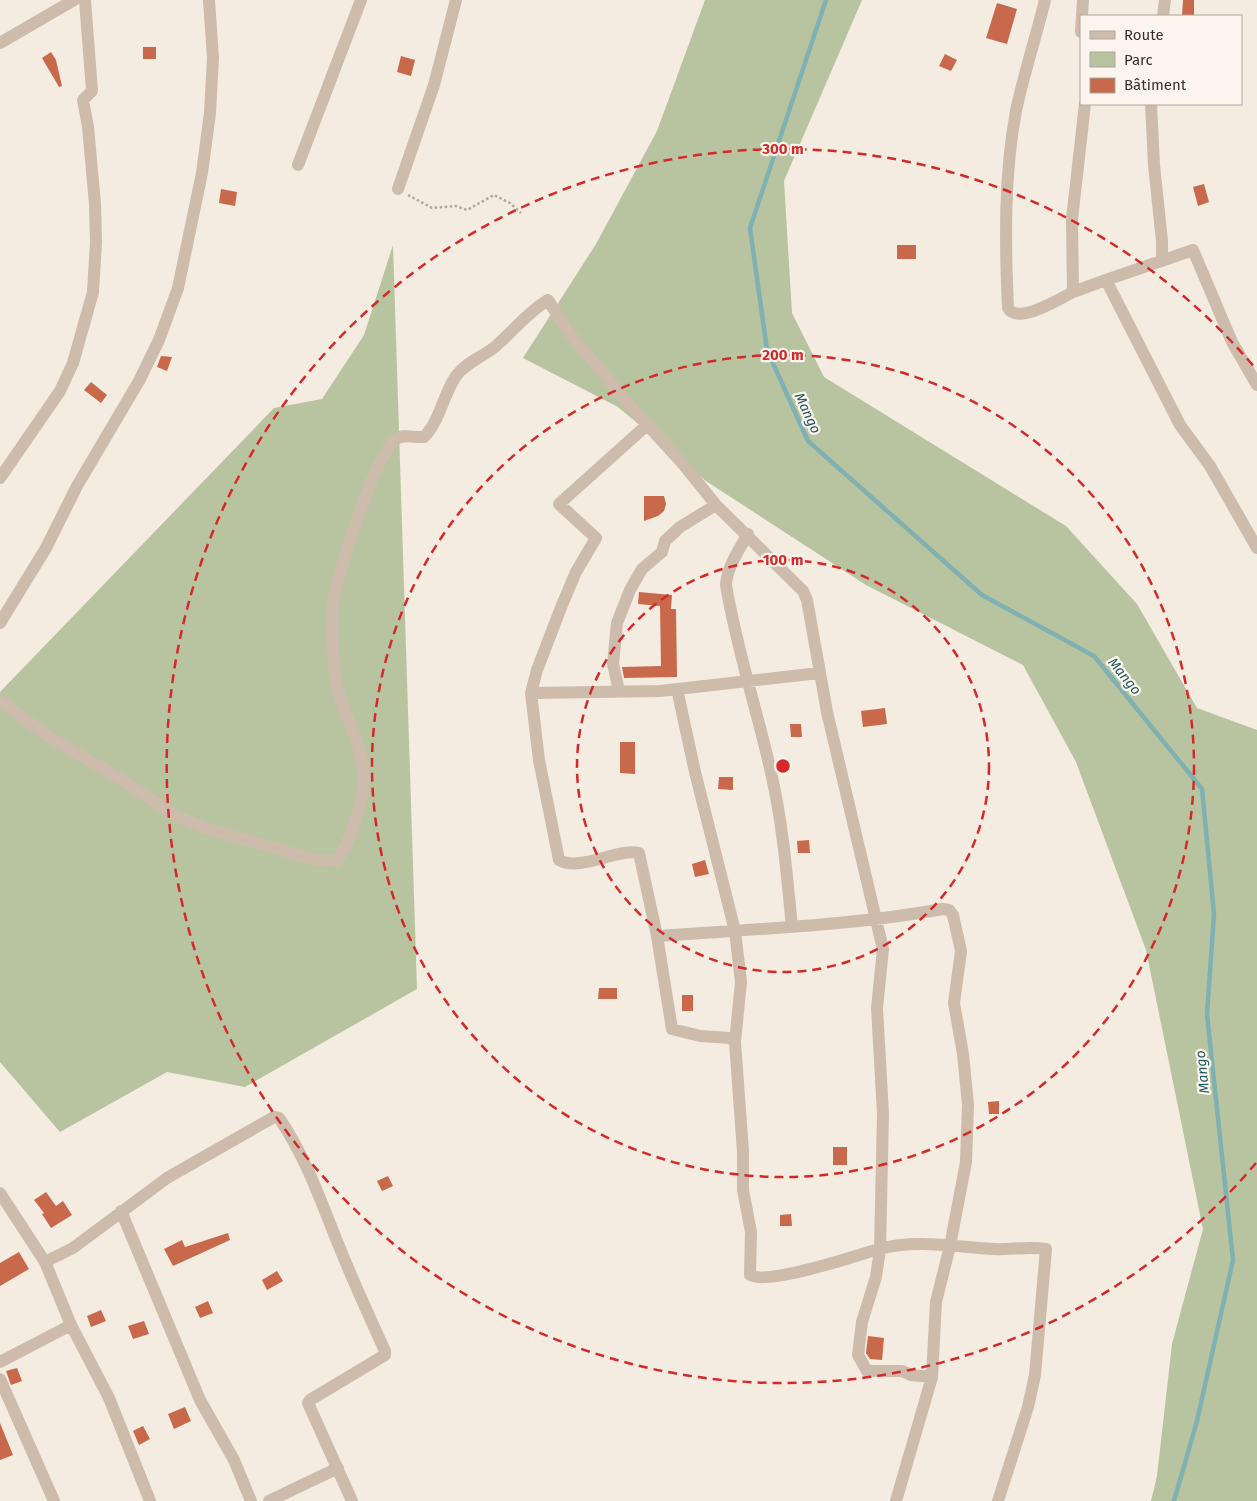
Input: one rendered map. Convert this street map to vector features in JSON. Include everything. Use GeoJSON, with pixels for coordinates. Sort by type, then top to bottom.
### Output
{"type":"FeatureCollection","features":[{"type":"Feature","properties":{"kind":"street"},"geometry":{"type":"LineString","coordinates":[[0,43],[74,0]]}},
{"type":"Feature","properties":{"kind":"street"},"geometry":{"type":"LineString","coordinates":[[0,478],[60,391],[73,364],[94,292],[95,204],[84,100],[92,91],[85,0]]}},
{"type":"Feature","properties":{"kind":"street"},"geometry":{"type":"LineString","coordinates":[[0,623],[46,548],[77,486],[139,381],[158,340],[178,288],[200,182],[210,113],[213,58],[209,0]]}},
{"type":"Feature","properties":{"kind":"street"},"geometry":{"type":"LineString","coordinates":[[298,165],[360,0]]}},
{"type":"Feature","properties":{"kind":"street"},"geometry":{"type":"LineString","coordinates":[[398,189],[434,85],[456,0]]}},
{"type":"Feature","properties":{"kind":"street"},"geometry":{"type":"LineString","coordinates":[[1045,0],[1016,112],[1009,179],[1005,252],[1008,308],[1016,315],[1028,313],[1073,292],[1194,250],[1232,342],[1257,385]]}},
{"type":"Feature","properties":{"kind":"street"},"geometry":{"type":"LineString","coordinates":[[1082,15],[1083,0]]}},
{"type":"Feature","properties":{"kind":"street"},"geometry":{"type":"LineString","coordinates":[[1163,15],[1165,0]]}},
{"type":"Feature","properties":{"kind":"street"},"geometry":{"type":"LineString","coordinates":[[1073,292],[1072,219],[1085,105]]}},
{"type":"Feature","properties":{"kind":"street"},"geometry":{"type":"LineString","coordinates":[[1151,105],[1162,261]]}},
{"type":"Feature","properties":{"kind":"street"},"geometry":{"type":"LineString","coordinates":[[1106,280],[1180,425],[1210,466],[1257,548]]}},
{"type":"Feature","properties":{"kind":"street"},"geometry":{"type":"LineString","coordinates":[[0,701],[54,740],[119,778],[176,816],[205,828],[316,860],[334,862],[339,859],[353,829],[364,780],[361,752],[356,735],[339,698],[335,674],[333,606],[342,567],[358,516],[378,468],[390,446],[402,436],[424,437],[433,426],[443,399],[457,376],[466,366],[496,346],[516,326],[548,300],[567,330],[716,505],[748,534],[804,591],[819,673],[883,949],[877,1008],[883,1114],[880,1249],[876,1277],[862,1322],[858,1356],[867,1370],[902,1371],[911,1375],[932,1377]]}},
{"type":"Feature","properties":{"kind":"street"},"geometry":{"type":"LineString","coordinates":[[647,425],[560,501],[562,507],[596,538],[576,572],[562,605],[537,670],[531,693],[539,760],[559,860],[563,863],[579,862],[639,854],[657,936],[672,1029],[700,1036],[730,1038],[735,1042]]}},
{"type":"Feature","properties":{"kind":"street"},"geometry":{"type":"LineString","coordinates":[[619,691],[613,664],[617,623],[630,590],[642,569],[662,552],[665,541],[680,527],[716,505]]}},
{"type":"Feature","properties":{"kind":"street"},"geometry":{"type":"LineString","coordinates":[[748,534],[734,557],[726,578],[726,585],[734,634],[760,727],[777,803],[792,927]]}},
{"type":"Feature","properties":{"kind":"street"},"geometry":{"type":"LineString","coordinates":[[531,693],[677,689],[819,673]]}},
{"type":"Feature","properties":{"kind":"street"},"geometry":{"type":"LineString","coordinates":[[677,689],[695,772],[735,930],[741,982],[735,1042],[743,1152],[742,1190],[751,1232],[751,1277],[770,1276],[832,1265],[880,1249],[935,1244],[993,1249],[1044,1248],[1047,1251],[1035,1375],[1028,1407],[998,1501]]}},
{"type":"Feature","properties":{"kind":"street"},"geometry":{"type":"LineString","coordinates":[[657,936],[877,919],[943,909],[949,910],[953,915],[961,950],[954,1003],[963,1054],[968,1105],[966,1162],[950,1246],[936,1302],[932,1377],[896,1501]]}},
{"type":"Feature","properties":{"kind":"street"},"geometry":{"type":"LineString","coordinates":[[45,1262],[73,1248],[167,1178],[226,1142],[274,1116],[279,1118],[302,1157],[321,1199],[358,1293],[385,1351],[385,1355],[352,1373],[310,1400],[308,1404],[352,1501]]}},
{"type":"Feature","properties":{"kind":"street"},"geometry":{"type":"LineString","coordinates":[[0,1193],[45,1262],[71,1325],[109,1398],[150,1501]]}},
{"type":"Feature","properties":{"kind":"street"},"geometry":{"type":"LineString","coordinates":[[121,1211],[200,1400],[234,1460],[251,1501]]}},
{"type":"Feature","properties":{"kind":"street"},"geometry":{"type":"LineString","coordinates":[[0,1362],[71,1325]]}},
{"type":"Feature","properties":{"kind":"street"},"geometry":{"type":"LineString","coordinates":[[0,1379],[54,1501]]}},
{"type":"Feature","properties":{"kind":"street"},"geometry":{"type":"LineString","coordinates":[[270,1501],[338,1468]]}},
{"type":"Feature","properties":{"kind":"path"},"geometry":{"type":"LineString","coordinates":[[398,189],[432,208],[456,206],[467,210],[494,195],[510,203],[521,213]]}},
{"type":"Feature","properties":{"kind":"green space"},"geometry":{"type":"Polygon","coordinates":[[[705,0],[862,0],[784,181],[792,313],[824,377],[1066,526],[1137,604],[1197,708],[1257,730],[1257,1501],[1151,1501],[1157,1476],[1172,1344],[1203,1229],[1146,950],[1076,762],[1023,665],[866,585],[706,481],[618,407],[523,358],[596,244],[657,131],[705,0]]]}},
{"type":"Feature","properties":{"kind":"green space"},"geometry":{"type":"Polygon","coordinates":[[[393,245],[417,989],[245,1087],[167,1072],[60,1132],[0,1062],[0,692],[274,408],[322,399],[364,335],[393,245]]]}},
{"type":"Feature","properties":{"kind":"building"},"geometry":{"type":"Polygon","coordinates":[[[1183,0],[1194,0],[1194,15],[1182,15],[1183,0]]]}},
{"type":"Feature","properties":{"kind":"building"},"geometry":{"type":"Polygon","coordinates":[[[997,3],[1017,9],[1007,44],[986,38],[997,3]]]}},
{"type":"Feature","properties":{"kind":"building"},"geometry":{"type":"Polygon","coordinates":[[[143,47],[156,47],[156,59],[143,59],[143,47]]]}},
{"type":"Feature","properties":{"kind":"building"},"geometry":{"type":"Polygon","coordinates":[[[51,52],[56,60],[62,86],[59,87],[42,58],[51,52]]]}},
{"type":"Feature","properties":{"kind":"building"},"geometry":{"type":"Polygon","coordinates":[[[945,54],[957,60],[951,71],[939,66],[945,54]]]}},
{"type":"Feature","properties":{"kind":"building"},"geometry":{"type":"Polygon","coordinates":[[[401,56],[415,60],[411,76],[397,72],[401,56]]]}},
{"type":"Feature","properties":{"kind":"building"},"geometry":{"type":"Polygon","coordinates":[[[1204,184],[1209,202],[1198,206],[1193,187],[1204,184]]]}},
{"type":"Feature","properties":{"kind":"building"},"geometry":{"type":"Polygon","coordinates":[[[221,189],[237,192],[235,206],[219,203],[221,189]]]}},
{"type":"Feature","properties":{"kind":"building"},"geometry":{"type":"Polygon","coordinates":[[[897,245],[916,245],[916,259],[897,259],[897,245]]]}},
{"type":"Feature","properties":{"kind":"building"},"geometry":{"type":"Polygon","coordinates":[[[161,356],[172,357],[167,371],[157,367],[161,356]]]}},
{"type":"Feature","properties":{"kind":"building"},"geometry":{"type":"Polygon","coordinates":[[[91,382],[107,395],[101,403],[84,390],[91,382]]]}},
{"type":"Feature","properties":{"kind":"building"},"geometry":{"type":"Polygon","coordinates":[[[644,496],[664,496],[666,504],[664,511],[658,516],[644,521],[644,496]]]}},
{"type":"Feature","properties":{"kind":"building"},"geometry":{"type":"Polygon","coordinates":[[[639,592],[672,595],[671,609],[676,609],[677,677],[624,678],[622,667],[661,666],[660,606],[638,604],[639,592]]]}},
{"type":"Feature","properties":{"kind":"building"},"geometry":{"type":"Polygon","coordinates":[[[885,708],[887,724],[863,727],[861,711],[885,708]]]}},
{"type":"Feature","properties":{"kind":"building"},"geometry":{"type":"Polygon","coordinates":[[[790,724],[801,724],[802,737],[791,737],[790,724]]]}},
{"type":"Feature","properties":{"kind":"building"},"geometry":{"type":"Polygon","coordinates":[[[620,742],[635,742],[635,774],[620,773],[620,742]]]}},
{"type":"Feature","properties":{"kind":"building"},"geometry":{"type":"Polygon","coordinates":[[[719,777],[733,777],[733,790],[718,789],[719,777]]]}},
{"type":"Feature","properties":{"kind":"building"},"geometry":{"type":"Polygon","coordinates":[[[809,840],[810,853],[798,853],[797,841],[809,840]]]}},
{"type":"Feature","properties":{"kind":"building"},"geometry":{"type":"Polygon","coordinates":[[[705,860],[709,874],[695,877],[692,864],[705,860]]]}},
{"type":"Feature","properties":{"kind":"building"},"geometry":{"type":"Polygon","coordinates":[[[599,988],[617,988],[617,999],[598,999],[599,988]]]}},
{"type":"Feature","properties":{"kind":"building"},"geometry":{"type":"Polygon","coordinates":[[[682,995],[693,995],[693,1011],[682,1011],[682,995]]]}},
{"type":"Feature","properties":{"kind":"building"},"geometry":{"type":"Polygon","coordinates":[[[999,1101],[999,1114],[989,1114],[988,1102],[999,1101]]]}},
{"type":"Feature","properties":{"kind":"building"},"geometry":{"type":"Polygon","coordinates":[[[833,1147],[847,1147],[847,1165],[833,1165],[833,1147]]]}},
{"type":"Feature","properties":{"kind":"building"},"geometry":{"type":"Polygon","coordinates":[[[388,1176],[393,1186],[382,1191],[377,1181],[388,1176]]]}},
{"type":"Feature","properties":{"kind":"building"},"geometry":{"type":"Polygon","coordinates":[[[46,1192],[56,1206],[63,1201],[72,1215],[51,1228],[42,1214],[44,1213],[34,1200],[46,1192]]]}},
{"type":"Feature","properties":{"kind":"building"},"geometry":{"type":"Polygon","coordinates":[[[791,1214],[792,1226],[780,1226],[780,1215],[791,1214]]]}},
{"type":"Feature","properties":{"kind":"building"},"geometry":{"type":"Polygon","coordinates":[[[228,1233],[230,1240],[173,1266],[164,1249],[182,1240],[185,1247],[228,1233]]]}},
{"type":"Feature","properties":{"kind":"building"},"geometry":{"type":"Polygon","coordinates":[[[19,1252],[29,1269],[0,1286],[0,1263],[19,1252]]]}},
{"type":"Feature","properties":{"kind":"building"},"geometry":{"type":"Polygon","coordinates":[[[277,1271],[283,1281],[267,1290],[262,1280],[277,1271]]]}},
{"type":"Feature","properties":{"kind":"building"},"geometry":{"type":"Polygon","coordinates":[[[208,1301],[213,1313],[200,1318],[195,1307],[208,1301]]]}},
{"type":"Feature","properties":{"kind":"building"},"geometry":{"type":"Polygon","coordinates":[[[101,1310],[106,1321],[91,1327],[87,1316],[101,1310]]]}},
{"type":"Feature","properties":{"kind":"building"},"geometry":{"type":"Polygon","coordinates":[[[144,1321],[149,1334],[133,1339],[128,1326],[144,1321]]]}},
{"type":"Feature","properties":{"kind":"building"},"geometry":{"type":"Polygon","coordinates":[[[868,1336],[884,1338],[882,1360],[870,1359],[866,1353],[868,1336]]]}},
{"type":"Feature","properties":{"kind":"building"},"geometry":{"type":"Polygon","coordinates":[[[17,1368],[22,1381],[11,1385],[6,1371],[17,1368]]]}},
{"type":"Feature","properties":{"kind":"building"},"geometry":{"type":"Polygon","coordinates":[[[185,1407],[191,1421],[174,1429],[168,1414],[185,1407]]]}},
{"type":"Feature","properties":{"kind":"building"},"geometry":{"type":"Polygon","coordinates":[[[0,1423],[13,1455],[0,1460],[0,1423]]]}},
{"type":"Feature","properties":{"kind":"building"},"geometry":{"type":"Polygon","coordinates":[[[143,1426],[150,1439],[139,1445],[133,1431],[143,1426]]]}},
{"type":"Feature","properties":{"kind":"waterway","name":"Mango"},"geometry":{"type":"LineString","coordinates":[[826,0],[750,228],[767,350],[808,441],[982,595],[1094,656],[1202,789],[1214,914],[1207,1014],[1233,1260],[1197,1421],[1174,1501]]}}]}
